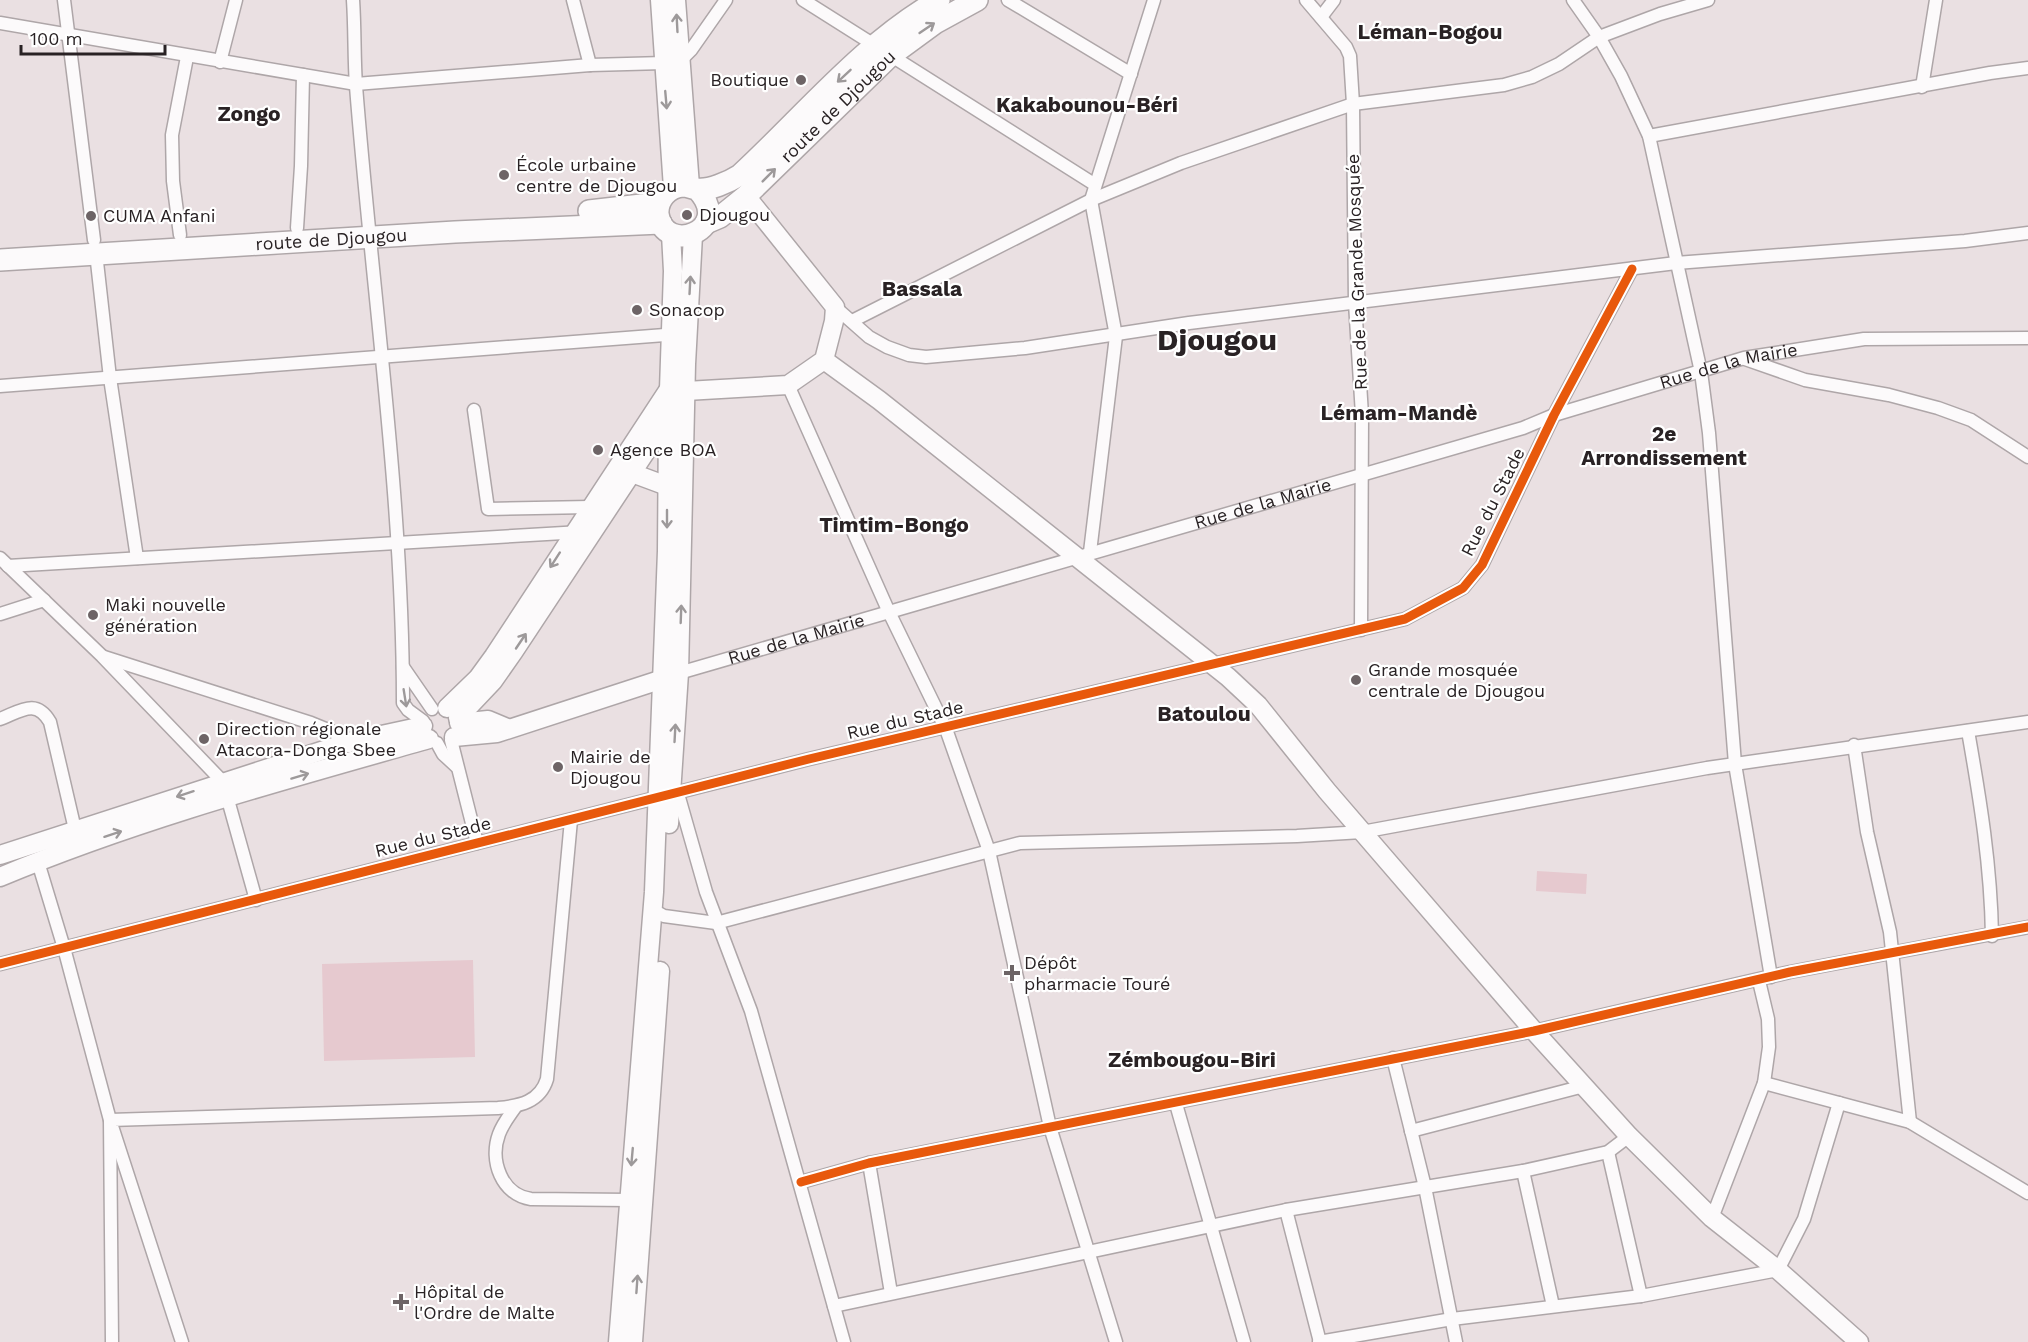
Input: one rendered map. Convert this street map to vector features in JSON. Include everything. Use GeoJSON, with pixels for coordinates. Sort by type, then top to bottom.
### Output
{"type":"FeatureCollection","features":[{"type":"Feature","properties":{"kind":"highway"},"geometry":{"type":"LineString","coordinates":[[675,204],[740,175],[883,51],[902,24],[939,0]]}},
{"type":"Feature","properties":{"kind":"highway","name":"route de Djougou"},"geometry":{"type":"LineString","coordinates":[[699,229],[720,217],[746,196],[883,51],[977,0]]}},
{"type":"Feature","properties":{"kind":"highway"},"geometry":{"type":"LineString","coordinates":[[705,198],[709,210],[699,229],[682,237],[675,204],[705,198]]}},
{"type":"Feature","properties":{"kind":"highway","name":"route de Djougou"},"geometry":{"type":"LineString","coordinates":[[0,246],[95,246],[371,230],[675,204]]}},
{"type":"Feature","properties":{"kind":"highway","name":"route de Djougou"},"geometry":{"type":"LineString","coordinates":[[0,260],[180,235],[297,228],[371,230]]}},
{"type":"Feature","properties":{"kind":"main road"},"geometry":{"type":"LineString","coordinates":[[660,0],[672,62]]}},
{"type":"Feature","properties":{"kind":"main road"},"geometry":{"type":"LineString","coordinates":[[618,1342],[629,1200],[669,796],[679,334],[674,271],[672,62],[676,0]]}},
{"type":"Feature","properties":{"kind":"main road"},"geometry":{"type":"LineString","coordinates":[[677,390],[788,385],[824,360],[836,307],[746,196]]}},
{"type":"Feature","properties":{"kind":"main road"},"geometry":{"type":"LineString","coordinates":[[679,334],[699,229]]}},
{"type":"Feature","properties":{"kind":"main road"},"geometry":{"type":"LineString","coordinates":[[824,360],[1083,555],[1258,705],[1362,832],[1534,1031],[1629,1136],[1712,1218],[1778,1270],[1853,1341]]}},
{"type":"Feature","properties":{"kind":"main road"},"geometry":{"type":"LineString","coordinates":[[441,726],[493,681],[668,419],[677,390]]}},
{"type":"Feature","properties":{"kind":"main road"},"geometry":{"type":"LineString","coordinates":[[441,726],[486,668],[590,507],[677,390]]}},
{"type":"Feature","properties":{"kind":"main road"},"geometry":{"type":"LineString","coordinates":[[668,419],[671,676]]}},
{"type":"Feature","properties":{"kind":"main road"},"geometry":{"type":"LineString","coordinates":[[632,473],[668,486]]}},
{"type":"Feature","properties":{"kind":"main road","name":"Rue de la Mairie"},"geometry":{"type":"LineString","coordinates":[[77,837],[350,751],[441,726],[488,720],[507,728],[671,676]]}},
{"type":"Feature","properties":{"kind":"main road"},"geometry":{"type":"LineString","coordinates":[[0,855],[77,837]]}},
{"type":"Feature","properties":{"kind":"main road"},"geometry":{"type":"LineString","coordinates":[[0,877],[38,861],[77,837]]}},
{"type":"Feature","properties":{"kind":"main road"},"geometry":{"type":"LineString","coordinates":[[633,1342],[658,913]]}},
{"type":"Feature","properties":{"kind":"street"},"geometry":{"type":"LineString","coordinates":[[64,0],[110,378],[137,558]]}},
{"type":"Feature","properties":{"kind":"street"},"geometry":{"type":"LineString","coordinates":[[220,63],[236,0]]}},
{"type":"Feature","properties":{"kind":"street"},"geometry":{"type":"LineString","coordinates":[[353,0],[356,84],[371,230],[397,542],[403,703],[408,710],[441,726]]}},
{"type":"Feature","properties":{"kind":"street"},"geometry":{"type":"LineString","coordinates":[[573,0],[590,65]]}},
{"type":"Feature","properties":{"kind":"street"},"geometry":{"type":"LineString","coordinates":[[0,23],[220,63],[356,84],[590,65],[672,62],[692,50],[726,0]]}},
{"type":"Feature","properties":{"kind":"street"},"geometry":{"type":"LineString","coordinates":[[802,0],[1094,184]]}},
{"type":"Feature","properties":{"kind":"street"},"geometry":{"type":"LineString","coordinates":[[1008,0],[1131,74]]}},
{"type":"Feature","properties":{"kind":"street"},"geometry":{"type":"LineString","coordinates":[[1083,555],[1116,336],[1091,200],[1094,184],[1154,0]]}},
{"type":"Feature","properties":{"kind":"street","name":"Rue de la Grande Mosquée"},"geometry":{"type":"LineString","coordinates":[[1306,0],[1350,56],[1353,104],[1355,303],[1362,415],[1361,630]]}},
{"type":"Feature","properties":{"kind":"street"},"geometry":{"type":"LineString","coordinates":[[1321,17],[1334,0]]}},
{"type":"Feature","properties":{"kind":"street"},"geometry":{"type":"LineString","coordinates":[[1574,0],[1599,37],[1636,104],[1649,136],[1701,372],[1709,433],[1735,764],[1765,979],[1769,1047],[1764,1083],[1712,1218]]}},
{"type":"Feature","properties":{"kind":"street"},"geometry":{"type":"LineString","coordinates":[[852,321],[1091,200],[1214,151],[1353,104],[1504,86],[1532,77],[1559,64],[1599,37],[1660,14],[1708,0]]}},
{"type":"Feature","properties":{"kind":"street"},"geometry":{"type":"LineString","coordinates":[[1922,87],[1936,0]]}},
{"type":"Feature","properties":{"kind":"street"},"geometry":{"type":"LineString","coordinates":[[180,235],[173,181],[172,135],[187,57]]}},
{"type":"Feature","properties":{"kind":"street"},"geometry":{"type":"LineString","coordinates":[[1649,136],[2028,68]]}},
{"type":"Feature","properties":{"kind":"street"},"geometry":{"type":"LineString","coordinates":[[297,228],[303,75]]}},
{"type":"Feature","properties":{"kind":"street"},"geometry":{"type":"LineString","coordinates":[[836,307],[868,337],[887,348],[909,355],[926,357],[1025,348],[1116,336],[1189,323],[1676,263],[1965,241],[2028,233]]}},
{"type":"Feature","properties":{"kind":"street","name":"Rue du Stade"},"geometry":{"type":"LineString","coordinates":[[0,964],[809,759],[946,729],[1054,699],[1405,618],[1463,588],[1482,565],[1497,538],[1554,415],[1632,269]]}},
{"type":"Feature","properties":{"kind":"street"},"geometry":{"type":"LineString","coordinates":[[0,386],[679,334]]}},
{"type":"Feature","properties":{"kind":"street","name":"Rue de la Mairie"},"geometry":{"type":"LineString","coordinates":[[671,676],[888,610],[1523,428],[1554,415],[1744,358],[1864,339],[2028,338]]}},
{"type":"Feature","properties":{"kind":"street"},"geometry":{"type":"LineString","coordinates":[[1744,358],[1805,380],[1908,399],[1938,408],[1971,420],[2028,457]]}},
{"type":"Feature","properties":{"kind":"street"},"geometry":{"type":"LineString","coordinates":[[788,385],[888,610],[946,729],[989,851],[1050,1127],[1116,1342]]}},
{"type":"Feature","properties":{"kind":"street"},"geometry":{"type":"LineString","coordinates":[[474,410],[488,509],[590,507]]}},
{"type":"Feature","properties":{"kind":"street"},"geometry":{"type":"LineString","coordinates":[[4,562],[137,558],[574,530],[593,534]]}},
{"type":"Feature","properties":{"kind":"street"},"geometry":{"type":"LineString","coordinates":[[4,562],[102,656],[225,790],[255,900]]}},
{"type":"Feature","properties":{"kind":"street"},"geometry":{"type":"LineString","coordinates":[[0,614],[44,600]]}},
{"type":"Feature","properties":{"kind":"street"},"geometry":{"type":"LineString","coordinates":[[102,656],[311,723],[343,736],[350,751]]}},
{"type":"Feature","properties":{"kind":"street"},"geometry":{"type":"LineString","coordinates":[[403,667],[441,726],[443,754],[456,766],[477,843]]}},
{"type":"Feature","properties":{"kind":"street"},"geometry":{"type":"LineString","coordinates":[[0,719],[28,709],[36,708],[44,712],[50,722],[77,837]]}},
{"type":"Feature","properties":{"kind":"street"},"geometry":{"type":"LineString","coordinates":[[658,913],[716,923],[1020,843],[1297,836],[1362,832],[1735,764],[2028,722]]}},
{"type":"Feature","properties":{"kind":"street"},"geometry":{"type":"LineString","coordinates":[[1968,731],[1992,895],[1992,936]]}},
{"type":"Feature","properties":{"kind":"street"},"geometry":{"type":"LineString","coordinates":[[1854,746],[1867,832],[1890,932],[1910,1122]]}},
{"type":"Feature","properties":{"kind":"street"},"geometry":{"type":"LineString","coordinates":[[669,796],[751,1011],[801,1182],[844,1342]]}},
{"type":"Feature","properties":{"kind":"street"},"geometry":{"type":"LineString","coordinates":[[110,1120],[516,1106],[541,1094],[547,1079],[571,820]]}},
{"type":"Feature","properties":{"kind":"street"},"geometry":{"type":"LineString","coordinates":[[38,861],[110,1120],[182,1342]]}},
{"type":"Feature","properties":{"kind":"street"},"geometry":{"type":"LineString","coordinates":[[801,1182],[869,1163],[1176,1104],[1534,1031],[1765,979],[1992,936],[2028,927]]}},
{"type":"Feature","properties":{"kind":"street"},"geometry":{"type":"LineString","coordinates":[[1393,1058],[1425,1187],[1456,1342]]}},
{"type":"Feature","properties":{"kind":"street"},"geometry":{"type":"LineString","coordinates":[[1764,1083],[1910,1122],[2028,1193]]}},
{"type":"Feature","properties":{"kind":"street"},"geometry":{"type":"LineString","coordinates":[[1411,1131],[1584,1086]]}},
{"type":"Feature","properties":{"kind":"street"},"geometry":{"type":"LineString","coordinates":[[1286,1209],[1307,1282],[1320,1342],[1452,1319],[1641,1296],[1778,1270],[1804,1219],[1839,1103]]}},
{"type":"Feature","properties":{"kind":"street"},"geometry":{"type":"LineString","coordinates":[[1176,1104],[1244,1342]]}},
{"type":"Feature","properties":{"kind":"street"},"geometry":{"type":"LineString","coordinates":[[516,1106],[502,1128],[496,1148],[497,1165],[510,1192],[519,1197],[531,1199],[629,1200]]}},
{"type":"Feature","properties":{"kind":"street"},"geometry":{"type":"LineString","coordinates":[[110,1120],[112,1342]]}},
{"type":"Feature","properties":{"kind":"street"},"geometry":{"type":"LineString","coordinates":[[834,1306],[1088,1254],[1286,1209],[1523,1171],[1608,1152],[1629,1136]]}},
{"type":"Feature","properties":{"kind":"street"},"geometry":{"type":"LineString","coordinates":[[1608,1152],[1641,1296]]}},
{"type":"Feature","properties":{"kind":"street"},"geometry":{"type":"LineString","coordinates":[[869,1163],[891,1293]]}},
{"type":"Feature","properties":{"kind":"street"},"geometry":{"type":"LineString","coordinates":[[1523,1171],[1553,1306]]}},
{"type":"Feature","properties":{"kind":"shaded area"},"geometry":{"type":"Polygon","coordinates":[[[1537,871],[1587,874],[1586,894],[1536,891],[1537,871]]]}},
{"type":"Feature","properties":{"kind":"shaded area"},"geometry":{"type":"Polygon","coordinates":[[[473,960],[475,1057],[324,1061],[322,964],[473,960]]]}},
{"type":"Feature","properties":{"kind":"cycle path"},"geometry":{"type":"LineString","coordinates":[[0,964],[809,759],[1405,619],[1463,588],[1482,565],[1554,415],[1632,269]]}},
{"type":"Feature","properties":{"kind":"cycle path"},"geometry":{"type":"LineString","coordinates":[[801,1182],[869,1163],[1534,1031],[1790,972],[2028,927]]}},
{"type":"Feature","properties":{"kind":"place","name":"Boutique"},"geometry":{"type":"Point","coordinates":[801,80]}},
{"type":"Feature","properties":{"kind":"place","name":"École urbaine centre de Djougou"},"geometry":{"type":"Point","coordinates":[504,175]}},
{"type":"Feature","properties":{"kind":"place","name":"Djougou"},"geometry":{"type":"Point","coordinates":[687,215]}},
{"type":"Feature","properties":{"kind":"place","name":"CUMA Anfani"},"geometry":{"type":"Point","coordinates":[91,216]}},
{"type":"Feature","properties":{"kind":"place","name":"Sonacop"},"geometry":{"type":"Point","coordinates":[637,310]}},
{"type":"Feature","properties":{"kind":"place","name":"Agence BOA"},"geometry":{"type":"Point","coordinates":[598,450]}},
{"type":"Feature","properties":{"kind":"place","name":"Maki nouvelle génération"},"geometry":{"type":"Point","coordinates":[93,615]}},
{"type":"Feature","properties":{"kind":"place","name":"Grande mosquée centrale de Djougou"},"geometry":{"type":"Point","coordinates":[1356,680]}},
{"type":"Feature","properties":{"kind":"place","name":"Direction régionale Atacora-Donga Sbee"},"geometry":{"type":"Point","coordinates":[204,739]}},
{"type":"Feature","properties":{"kind":"place","name":"Mairie de Djougou"},"geometry":{"type":"Point","coordinates":[558,767]}},
{"type":"Feature","properties":{"kind":"place","name":"Dépôt pharmacie Touré"},"geometry":{"type":"Point","coordinates":[1012,973]}},
{"type":"Feature","properties":{"kind":"place","name":"Hôpital de l'Ordre de Malte"},"geometry":{"type":"Point","coordinates":[401,1302]}},
{"type":"Feature","properties":{"kind":"district","name":"Léman-Bogou"},"geometry":{"type":"Point","coordinates":[1430,32]}},
{"type":"Feature","properties":{"kind":"district","name":"Kakabounou-Béri"},"geometry":{"type":"Point","coordinates":[1087,105]}},
{"type":"Feature","properties":{"kind":"district","name":"Zongo"},"geometry":{"type":"Point","coordinates":[249,114]}},
{"type":"Feature","properties":{"kind":"district","name":"Bassala"},"geometry":{"type":"Point","coordinates":[922,289]}},
{"type":"Feature","properties":{"kind":"district","name":"Djougou"},"geometry":{"type":"Point","coordinates":[1217,340]}},
{"type":"Feature","properties":{"kind":"district","name":"Lémam-Mandè"},"geometry":{"type":"Point","coordinates":[1399,413]}},
{"type":"Feature","properties":{"kind":"district","name":"2e Arrondissement"},"geometry":{"type":"Point","coordinates":[1664,446]}},
{"type":"Feature","properties":{"kind":"district","name":"Timtim-Bongo"},"geometry":{"type":"Point","coordinates":[894,525]}},
{"type":"Feature","properties":{"kind":"district","name":"Batoulou"},"geometry":{"type":"Point","coordinates":[1204,714]}},
{"type":"Feature","properties":{"kind":"district","name":"Zémbougou-Biri"},"geometry":{"type":"Point","coordinates":[1192,1060]}}]}
